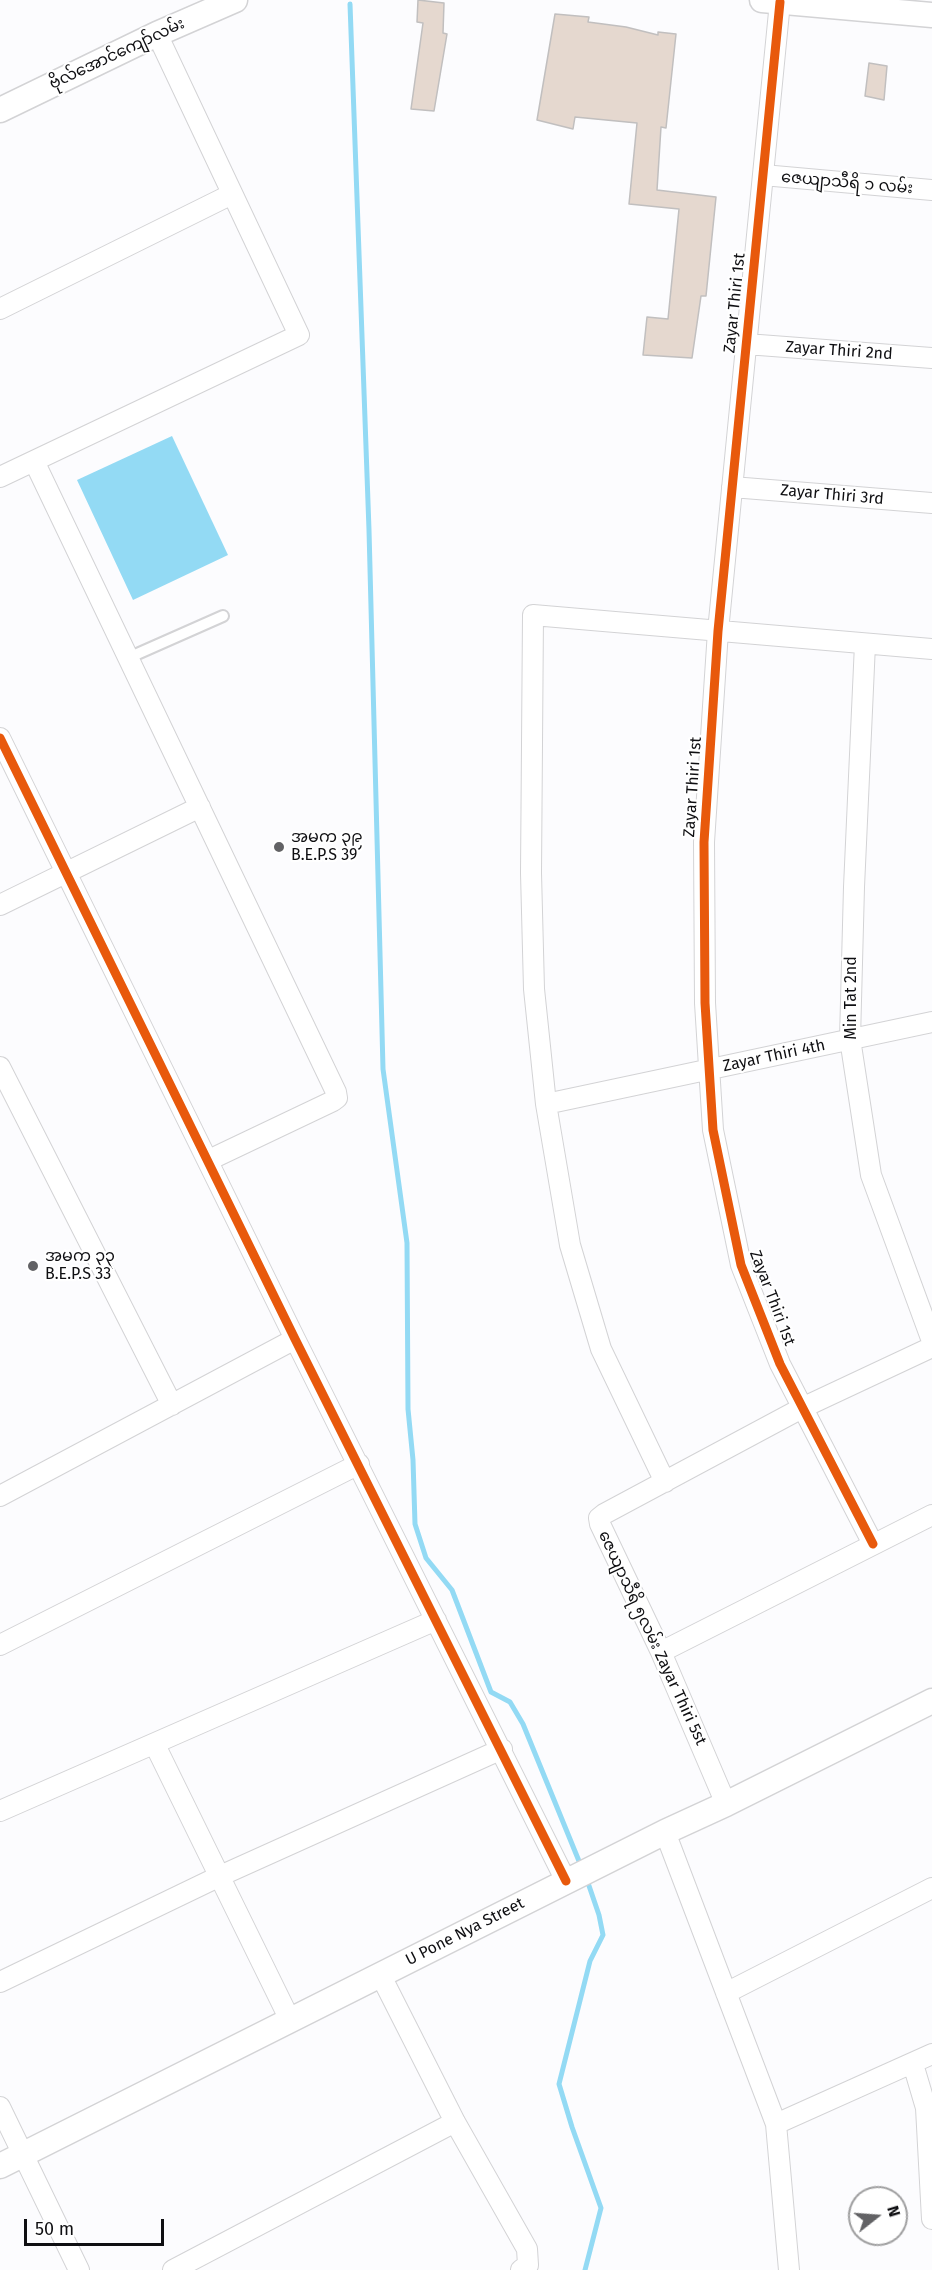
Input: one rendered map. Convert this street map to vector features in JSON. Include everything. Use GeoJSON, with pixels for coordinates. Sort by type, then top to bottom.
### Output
{"type":"FeatureCollection","features":[{"type":"Feature","properties":{"kind":"street","name":"ဗိုလ်အောင်ကျော်လမ်း"},"geometry":{"type":"LineString","coordinates":[[0,110],[157,34],[235,0]]}},
{"type":"Feature","properties":{"kind":"street"},"geometry":{"type":"LineString","coordinates":[[771,1],[932,15]]}},
{"type":"Feature","properties":{"kind":"street","name":"Zayar Thiri 1st"},"geometry":{"type":"LineString","coordinates":[[771,1],[763,175],[718,631],[704,842],[705,1003],[713,1130],[741,1265],[780,1364],[873,1544]]}},
{"type":"Feature","properties":{"kind":"street"},"geometry":{"type":"LineString","coordinates":[[0,477],[299,335],[157,34]]}},
{"type":"Feature","properties":{"kind":"street","name":"ဇေယျာသီရိ ၁ လမ်း"},"geometry":{"type":"LineString","coordinates":[[763,175],[932,190]]}},
{"type":"Feature","properties":{"kind":"street"},"geometry":{"type":"LineString","coordinates":[[0,309],[232,194]]}},
{"type":"Feature","properties":{"kind":"street","name":"Zayar Thiri 2nd"},"geometry":{"type":"LineString","coordinates":[[746,344],[932,358]]}},
{"type":"Feature","properties":{"kind":"street"},"geometry":{"type":"LineString","coordinates":[[34,461],[337,1098],[209,1160]]}},
{"type":"Feature","properties":{"kind":"street","name":"Zayar Thiri 3rd"},"geometry":{"type":"LineString","coordinates":[[732,487],[932,503]]}},
{"type":"Feature","properties":{"kind":"street"},"geometry":{"type":"LineString","coordinates":[[665,1482],[601,1349],[570,1245],[546,1104],[533,965],[531,873],[533,615],[932,650]]}},
{"type":"Feature","properties":{"kind":"street","name":"Min Tat 2nd"},"geometry":{"type":"LineString","coordinates":[[865,644],[854,876],[850,1039],[871,1176],[932,1341]]}},
{"type":"Feature","properties":{"kind":"street"},"geometry":{"type":"LineString","coordinates":[[0,738],[295,1339],[566,1881]]}},
{"type":"Feature","properties":{"kind":"street"},"geometry":{"type":"LineString","coordinates":[[0,905],[200,807]]}},
{"type":"Feature","properties":{"kind":"street","name":"Zayar Thiri 4th"},"geometry":{"type":"LineString","coordinates":[[546,1104],[932,1022]]}},
{"type":"Feature","properties":{"kind":"street"},"geometry":{"type":"LineString","coordinates":[[0,1067],[172,1405]]}},
{"type":"Feature","properties":{"kind":"street"},"geometry":{"type":"LineString","coordinates":[[0,1496],[295,1339]]}},
{"type":"Feature","properties":{"kind":"street","name":"ဇေယျာသီရိ ၅လမ်း Zayar Thiri 5st"},"geometry":{"type":"LineString","coordinates":[[726,1803],[661,1652],[599,1518],[802,1408],[932,1347]]}},
{"type":"Feature","properties":{"kind":"street"},"geometry":{"type":"LineString","coordinates":[[0,1645],[359,1464]]}},
{"type":"Feature","properties":{"kind":"street"},"geometry":{"type":"LineString","coordinates":[[661,1652],[932,1515]]}},
{"type":"Feature","properties":{"kind":"street"},"geometry":{"type":"LineString","coordinates":[[0,1811],[436,1620]]}},
{"type":"Feature","properties":{"kind":"street","name":"U Pone Nya Street"},"geometry":{"type":"LineString","coordinates":[[0,2166],[566,1881],[932,1701]]}},
{"type":"Feature","properties":{"kind":"street"},"geometry":{"type":"LineString","coordinates":[[155,1745],[290,2020]]}},
{"type":"Feature","properties":{"kind":"street"},"geometry":{"type":"LineString","coordinates":[[0,1982],[220,1876],[502,1749]]}},
{"type":"Feature","properties":{"kind":"street"},"geometry":{"type":"LineString","coordinates":[[665,1832],[777,2124],[789,2270]]}},
{"type":"Feature","properties":{"kind":"street"},"geometry":{"type":"LineString","coordinates":[[726,1993],[932,1887]]}},
{"type":"Feature","properties":{"kind":"street"},"geometry":{"type":"LineString","coordinates":[[380,1974],[455,2122],[527,2249],[528,2265],[521,2270]]}},
{"type":"Feature","properties":{"kind":"street"},"geometry":{"type":"LineString","coordinates":[[777,2124],[932,2054]]}},
{"type":"Feature","properties":{"kind":"street"},"geometry":{"type":"LineString","coordinates":[[913,2064],[926,2108],[932,2219]]}},
{"type":"Feature","properties":{"kind":"street"},"geometry":{"type":"LineString","coordinates":[[0,2107],[79,2270]]}},
{"type":"Feature","properties":{"kind":"street"},"geometry":{"type":"LineString","coordinates":[[173,2270],[455,2122]]}},
{"type":"Feature","properties":{"kind":"lane"},"geometry":{"type":"LineString","coordinates":[[128,658],[223,616]]}},
{"type":"Feature","properties":{"kind":"water"},"geometry":{"type":"Polygon","coordinates":[[[172,436],[228,555],[133,600],[77,480],[172,436]]]}},
{"type":"Feature","properties":{"kind":"building"},"geometry":{"type":"Polygon","coordinates":[[[418,0],[444,3],[443,33],[447,34],[434,111],[411,109],[423,23],[417,22],[418,0]]]}},
{"type":"Feature","properties":{"kind":"building"},"geometry":{"type":"Polygon","coordinates":[[[555,14],[589,17],[588,22],[626,27],[658,35],[658,32],[676,34],[666,128],[661,127],[657,190],[716,197],[706,296],[701,296],[692,358],[643,355],[647,317],[668,319],[679,209],[629,204],[637,123],[575,117],[573,129],[537,120],[555,14]]]}},
{"type":"Feature","properties":{"kind":"building"},"geometry":{"type":"Polygon","coordinates":[[[869,63],[887,66],[884,100],[865,96],[869,63]]]}},
{"type":"Feature","properties":{"kind":"waterway"},"geometry":{"type":"LineString","coordinates":[[350,4],[369,530],[383,1069],[407,1243],[408,1409],[413,1460],[415,1524],[426,1558],[452,1590],[491,1692],[510,1702],[523,1724],[581,1866]]}},
{"type":"Feature","properties":{"kind":"waterway"},"geometry":{"type":"LineString","coordinates":[[585,2270],[601,2208],[559,2084],[590,1961],[603,1935],[586,1877]]}},
{"type":"Feature","properties":{"kind":"cycle path"},"geometry":{"type":"LineString","coordinates":[[780,2],[718,631],[704,842],[705,1003],[713,1130],[741,1265],[780,1364],[873,1544]]}},
{"type":"Feature","properties":{"kind":"cycle path"},"geometry":{"type":"LineString","coordinates":[[0,738],[295,1339],[566,1881]]}},
{"type":"Feature","properties":{"kind":"place","name":"အမက ၃၉ B.E.P.S 39"},"geometry":{"type":"Point","coordinates":[279,847]}},
{"type":"Feature","properties":{"kind":"place","name":"အမက ၃၃ B.E.P.S 33"},"geometry":{"type":"Point","coordinates":[33,1266]}}]}
